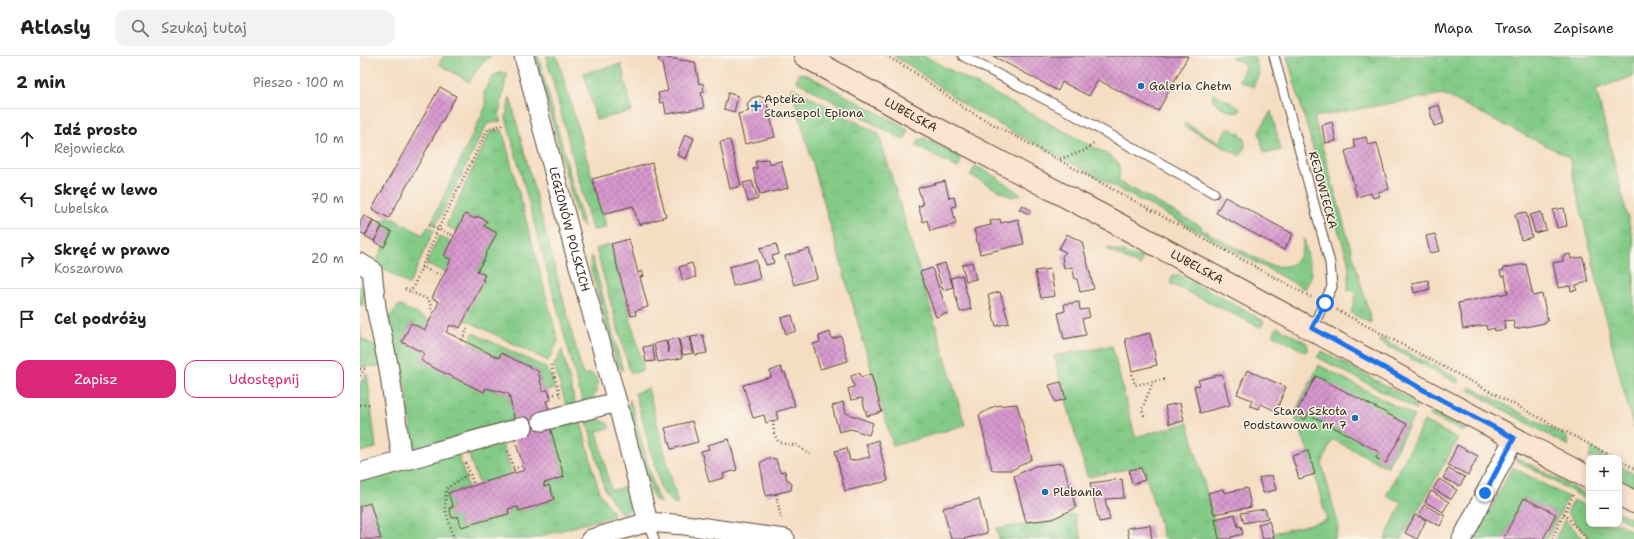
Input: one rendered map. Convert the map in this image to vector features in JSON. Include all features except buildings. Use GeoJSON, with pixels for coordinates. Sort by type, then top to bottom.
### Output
{"type":"FeatureCollection","features":[{"type":"Feature","properties":{"kind":"main road","name":"LUBELSKA"},"geometry":{"type":"LineString","coordinates":[[805,56],[920,120],[1103,216],[1586,476]]}},
{"type":"Feature","properties":{"kind":"main road"},"geometry":{"type":"LineString","coordinates":[[1622,496],[1634,502]]}},
{"type":"Feature","properties":{"kind":"street","name":"LEGIONÓW POLSKICH"},"geometry":{"type":"LineString","coordinates":[[524,56],[573,245],[651,531]]}},
{"type":"Feature","properties":{"kind":"street"},"geometry":{"type":"LineString","coordinates":[[360,263],[372,270],[376,307],[389,369],[402,460]]}},
{"type":"Feature","properties":{"kind":"street"},"geometry":{"type":"LineString","coordinates":[[542,421],[617,402]]}},
{"type":"Feature","properties":{"kind":"street"},"geometry":{"type":"LineString","coordinates":[[360,473],[523,427]]}},
{"type":"Feature","properties":{"kind":"street"},"geometry":{"type":"LineString","coordinates":[[1462,539],[1514,438]]}},
{"type":"Feature","properties":{"kind":"street"},"geometry":{"type":"LineString","coordinates":[[591,539],[685,525],[783,531]]}},
{"type":"Feature","properties":{"kind":"lane"},"geometry":{"type":"LineString","coordinates":[[963,56],[1107,133],[1214,193]]}},
{"type":"Feature","properties":{"kind":"lane","name":"REJOWIECKA"},"geometry":{"type":"LineString","coordinates":[[1274,56],[1330,263],[1332,287],[1312,328]]}},
{"type":"Feature","properties":{"kind":"path"},"geometry":{"type":"LineString","coordinates":[[886,56],[908,68],[967,110],[1308,295]]}},
{"type":"Feature","properties":{"kind":"path"},"geometry":{"type":"LineString","coordinates":[[411,292],[438,229],[488,129],[504,124]]}},
{"type":"Feature","properties":{"kind":"path"},"geometry":{"type":"LineString","coordinates":[[1059,159],[1084,151],[1107,133]]}},
{"type":"Feature","properties":{"kind":"path"},"geometry":{"type":"LineString","coordinates":[[430,225],[454,236]]}},
{"type":"Feature","properties":{"kind":"path"},"geometry":{"type":"LineString","coordinates":[[421,267],[443,276]]}},
{"type":"Feature","properties":{"kind":"path"},"geometry":{"type":"LineString","coordinates":[[404,289],[430,300],[433,312]]}},
{"type":"Feature","properties":{"kind":"path"},"geometry":{"type":"LineString","coordinates":[[1344,314],[1609,455]]}},
{"type":"Feature","properties":{"kind":"path"},"geometry":{"type":"LineString","coordinates":[[462,340],[468,327]]}},
{"type":"Feature","properties":{"kind":"path"},"geometry":{"type":"LineString","coordinates":[[551,365],[563,401]]}},
{"type":"Feature","properties":{"kind":"path"},"geometry":{"type":"LineString","coordinates":[[360,376],[364,370]]}},
{"type":"Feature","properties":{"kind":"path"},"geometry":{"type":"LineString","coordinates":[[1132,374],[1135,385],[1166,380]]}},
{"type":"Feature","properties":{"kind":"path"},"geometry":{"type":"LineString","coordinates":[[1144,416],[1142,409],[1154,382]]}},
{"type":"Feature","properties":{"kind":"path"},"geometry":{"type":"LineString","coordinates":[[550,395],[560,392]]}},
{"type":"Feature","properties":{"kind":"path"},"geometry":{"type":"LineString","coordinates":[[360,405],[371,404]]}},
{"type":"Feature","properties":{"kind":"path"},"geometry":{"type":"LineString","coordinates":[[773,421],[774,434],[778,441],[784,444],[796,445],[812,456]]}},
{"type":"Feature","properties":{"kind":"path"},"geometry":{"type":"LineString","coordinates":[[1622,462],[1634,468]]}},
{"type":"Feature","properties":{"kind":"path"},"geometry":{"type":"LineString","coordinates":[[513,469],[523,466]]}},
{"type":"Feature","properties":{"kind":"path"},"geometry":{"type":"LineString","coordinates":[[454,539],[445,508],[446,489],[469,473]]}},
{"type":"Feature","properties":{"kind":"path"},"geometry":{"type":"LineString","coordinates":[[776,494],[783,531]]}},
{"type":"Feature","properties":{"kind":"path"},"geometry":{"type":"LineString","coordinates":[[1552,539],[1574,495]]}},
{"type":"Feature","properties":{"kind":"path"},"geometry":{"type":"LineString","coordinates":[[1564,514],[1587,539]]}},
{"type":"Feature","properties":{"kind":"green space"},"geometry":{"type":"Polygon","coordinates":[[[444,56],[491,56],[480,65],[469,82],[439,64],[444,56]]]}},
{"type":"Feature","properties":{"kind":"green space"},"geometry":{"type":"Polygon","coordinates":[[[535,56],[538,56],[584,227],[578,220],[535,56]]]}},
{"type":"Feature","properties":{"kind":"green space"},"geometry":{"type":"Polygon","coordinates":[[[546,56],[557,56],[607,228],[592,230],[546,56]]]}},
{"type":"Feature","properties":{"kind":"green space"},"geometry":{"type":"Polygon","coordinates":[[[893,56],[924,56],[1112,157],[1120,168],[1118,181],[1202,227],[1201,229],[1269,265],[1284,266],[1290,265],[1294,262],[1301,253],[1304,238],[1312,276],[1305,289],[969,108],[909,65],[893,56]]]}},
{"type":"Feature","properties":{"kind":"green space"},"geometry":{"type":"Polygon","coordinates":[[[1233,56],[1254,56],[1259,74],[1253,87],[1239,80],[1246,65],[1232,58],[1233,56]]]}},
{"type":"Feature","properties":{"kind":"green space"},"geometry":{"type":"Polygon","coordinates":[[[1287,56],[1634,56],[1634,76],[1596,89],[1634,243],[1634,429],[1611,342],[1569,157],[1443,94],[1314,117],[1372,324],[1351,313],[1356,292],[1348,290],[1349,268],[1347,256],[1326,194],[1287,56]]]}},
{"type":"Feature","properties":{"kind":"green space"},"geometry":{"type":"Polygon","coordinates":[[[621,64],[632,111],[596,120],[584,73],[621,64]]]}},
{"type":"Feature","properties":{"kind":"green space"},"geometry":{"type":"Polygon","coordinates":[[[507,73],[499,114],[501,121],[487,124],[436,225],[431,223],[486,106],[484,91],[494,75],[507,73]]]}},
{"type":"Feature","properties":{"kind":"green space"},"geometry":{"type":"Polygon","coordinates":[[[803,73],[907,128],[908,132],[904,140],[796,81],[798,74],[803,73]]]}},
{"type":"Feature","properties":{"kind":"green space"},"geometry":{"type":"Polygon","coordinates":[[[791,87],[879,134],[965,425],[893,446],[791,87]]]}},
{"type":"Feature","properties":{"kind":"green space"},"geometry":{"type":"Polygon","coordinates":[[[1213,93],[1241,108],[1239,112],[1228,110],[1217,104],[1212,99],[1213,93]]]}},
{"type":"Feature","properties":{"kind":"green space"},"geometry":{"type":"Polygon","coordinates":[[[510,97],[583,375],[589,373],[596,377],[596,394],[591,400],[583,404],[506,118],[510,97]]]}},
{"type":"Feature","properties":{"kind":"green space"},"geometry":{"type":"Polygon","coordinates":[[[1271,111],[1281,150],[1269,153],[1264,152],[1259,132],[1271,111]]]}},
{"type":"Feature","properties":{"kind":"green space"},"geometry":{"type":"Polygon","coordinates":[[[1185,123],[1219,142],[1228,127],[1244,137],[1245,147],[1240,156],[1184,126],[1185,123]]]}},
{"type":"Feature","properties":{"kind":"green space"},"geometry":{"type":"Polygon","coordinates":[[[502,129],[558,341],[548,361],[464,319],[485,275],[477,271],[486,257],[485,256],[497,233],[484,226],[486,221],[477,216],[475,219],[465,214],[457,231],[446,226],[490,132],[502,129]]]}},
{"type":"Feature","properties":{"kind":"green space"},"geometry":{"type":"Polygon","coordinates":[[[924,138],[960,157],[961,161],[958,168],[916,146],[919,140],[924,138]]]}},
{"type":"Feature","properties":{"kind":"green space"},"geometry":{"type":"Polygon","coordinates":[[[976,166],[996,177],[1021,195],[1011,197],[970,175],[976,166]]]}},
{"type":"Feature","properties":{"kind":"green space"},"geometry":{"type":"Polygon","coordinates":[[[392,218],[423,235],[428,226],[434,230],[409,285],[375,263],[392,232],[378,223],[381,220],[392,218]]]}},
{"type":"Feature","properties":{"kind":"green space"},"geometry":{"type":"Polygon","coordinates":[[[439,236],[451,242],[444,256],[451,260],[445,272],[426,264],[439,236]]]}},
{"type":"Feature","properties":{"kind":"green space"},"geometry":{"type":"Polygon","coordinates":[[[611,244],[644,370],[634,373],[630,372],[596,249],[611,244]]]}},
{"type":"Feature","properties":{"kind":"green space"},"geometry":{"type":"Polygon","coordinates":[[[1108,248],[1142,258],[1140,266],[1108,250],[1108,248]]]}},
{"type":"Feature","properties":{"kind":"green space"},"geometry":{"type":"Polygon","coordinates":[[[592,256],[623,371],[617,366],[590,265],[592,256]]]}},
{"type":"Feature","properties":{"kind":"green space"},"geometry":{"type":"Polygon","coordinates":[[[1178,274],[1264,321],[1261,327],[1171,284],[1170,282],[1173,276],[1178,274]]]}},
{"type":"Feature","properties":{"kind":"green space"},"geometry":{"type":"Polygon","coordinates":[[[360,286],[365,288],[363,305],[360,305],[360,286]]]}},
{"type":"Feature","properties":{"kind":"green space"},"geometry":{"type":"Polygon","coordinates":[[[399,305],[429,320],[425,330],[411,323],[402,342],[424,353],[421,360],[484,392],[486,388],[509,394],[515,423],[414,450],[405,383],[397,377],[389,318],[399,305]]]}},
{"type":"Feature","properties":{"kind":"green space"},"geometry":{"type":"Polygon","coordinates":[[[360,327],[361,338],[378,348],[381,366],[360,367],[360,327]]]}},
{"type":"Feature","properties":{"kind":"green space"},"geometry":{"type":"Polygon","coordinates":[[[1277,327],[1307,343],[1308,348],[1306,352],[1273,335],[1277,327]]]}},
{"type":"Feature","properties":{"kind":"green space"},"geometry":{"type":"Polygon","coordinates":[[[473,333],[548,369],[555,389],[543,391],[538,371],[501,353],[499,358],[469,343],[473,333]]]}},
{"type":"Feature","properties":{"kind":"green space"},"geometry":{"type":"Polygon","coordinates":[[[1380,338],[1459,379],[1459,381],[1457,383],[1380,342],[1380,338]]]}},
{"type":"Feature","properties":{"kind":"green space"},"geometry":{"type":"Polygon","coordinates":[[[1112,346],[1135,437],[1188,423],[1219,539],[1164,539],[1143,466],[1087,477],[1054,356],[1112,346]]]}},
{"type":"Feature","properties":{"kind":"green space"},"geometry":{"type":"Polygon","coordinates":[[[562,350],[576,407],[567,408],[554,365],[562,350]]]}},
{"type":"Feature","properties":{"kind":"green space"},"geometry":{"type":"Polygon","coordinates":[[[1322,351],[1416,402],[1416,409],[1317,357],[1322,351]]]}},
{"type":"Feature","properties":{"kind":"green space"},"geometry":{"type":"Polygon","coordinates":[[[1319,365],[1414,416],[1387,467],[1332,439],[1322,464],[1339,528],[1334,539],[1275,539],[1274,533],[1327,520],[1308,451],[1294,414],[1319,365]]]}},
{"type":"Feature","properties":{"kind":"green space"},"geometry":{"type":"Polygon","coordinates":[[[367,373],[376,448],[360,452],[360,383],[367,373]]]}},
{"type":"Feature","properties":{"kind":"green space"},"geometry":{"type":"Polygon","coordinates":[[[1471,387],[1566,436],[1569,443],[1568,446],[1469,390],[1471,387]]]}},
{"type":"Feature","properties":{"kind":"green space"},"geometry":{"type":"Polygon","coordinates":[[[648,388],[678,504],[673,503],[662,492],[635,393],[648,388]]]}},
{"type":"Feature","properties":{"kind":"green space"},"geometry":{"type":"Polygon","coordinates":[[[630,399],[656,494],[661,504],[655,500],[651,492],[628,408],[630,399]]]}},
{"type":"Feature","properties":{"kind":"green space"},"geometry":{"type":"Polygon","coordinates":[[[1432,411],[1467,429],[1465,431],[1461,431],[1431,416],[1430,413],[1432,411]]]}},
{"type":"Feature","properties":{"kind":"green space"},"geometry":{"type":"Polygon","coordinates":[[[599,419],[607,423],[610,428],[597,431],[611,490],[626,487],[631,506],[627,512],[624,513],[620,512],[605,490],[587,421],[599,419]]]}},
{"type":"Feature","properties":{"kind":"green space"},"geometry":{"type":"Polygon","coordinates":[[[1424,421],[1458,439],[1402,539],[1385,539],[1402,502],[1386,496],[1424,421]]]}},
{"type":"Feature","properties":{"kind":"green space"},"geometry":{"type":"Polygon","coordinates":[[[581,422],[599,492],[613,513],[612,516],[531,539],[381,539],[370,504],[360,506],[360,480],[458,453],[468,487],[448,493],[453,507],[449,508],[452,517],[458,516],[461,527],[508,514],[508,509],[518,507],[519,511],[548,502],[553,499],[549,485],[544,487],[544,483],[564,477],[550,427],[581,422]]]}},
{"type":"Feature","properties":{"kind":"green space"},"geometry":{"type":"Polygon","coordinates":[[[501,441],[512,474],[479,484],[467,450],[501,441]]]}},
{"type":"Feature","properties":{"kind":"green space"},"geometry":{"type":"Polygon","coordinates":[[[1592,448],[1603,455],[1590,455],[1592,448]]]}},
{"type":"Feature","properties":{"kind":"green space"},"geometry":{"type":"Polygon","coordinates":[[[1518,458],[1586,494],[1586,499],[1514,459],[1518,458]]]}},
{"type":"Feature","properties":{"kind":"green space"},"geometry":{"type":"Polygon","coordinates":[[[1512,467],[1568,497],[1547,539],[1543,539],[1556,514],[1524,498],[1503,539],[1476,539],[1512,467]]]}},
{"type":"Feature","properties":{"kind":"green space"},"geometry":{"type":"Polygon","coordinates":[[[1622,467],[1634,474],[1634,486],[1622,480],[1622,467]]]}},
{"type":"Feature","properties":{"kind":"green space"},"geometry":{"type":"Polygon","coordinates":[[[1574,500],[1586,506],[1586,527],[1622,527],[1622,526],[1634,532],[1634,539],[1590,539],[1567,513],[1574,500]]]}},
{"type":"Feature","properties":{"kind":"green space"},"geometry":{"type":"Polygon","coordinates":[[[1074,514],[1082,539],[999,539],[996,528],[1053,522],[1074,514]]]}},
{"type":"Feature","properties":{"kind":"green space"},"geometry":{"type":"Polygon","coordinates":[[[1622,514],[1634,520],[1634,526],[1622,519],[1622,514]]]}},
{"type":"Feature","properties":{"kind":"green space"},"geometry":{"type":"Polygon","coordinates":[[[1565,520],[1583,539],[1555,539],[1565,520]]]}},
{"type":"Feature","properties":{"kind":"place","name":"Galeria Chełm"},"geometry":{"type":"Point","coordinates":[1141,86]}},
{"type":"Feature","properties":{"kind":"place","name":"Apteka Stansepol Epiona"},"geometry":{"type":"Point","coordinates":[756,106]}},
{"type":"Feature","properties":{"kind":"place","name":"Stara Szkoła Podstawowa nr 7"},"geometry":{"type":"Point","coordinates":[1355,418]}},
{"type":"Feature","properties":{"kind":"place","name":"Plebania"},"geometry":{"type":"Point","coordinates":[1045,492]}},
{"type":"Feature","properties":{"kind":"route"},"geometry":{"type":"LineString","coordinates":[[1325,303],[1312,328],[1377,365],[1514,438],[1485,493]]}}]}
